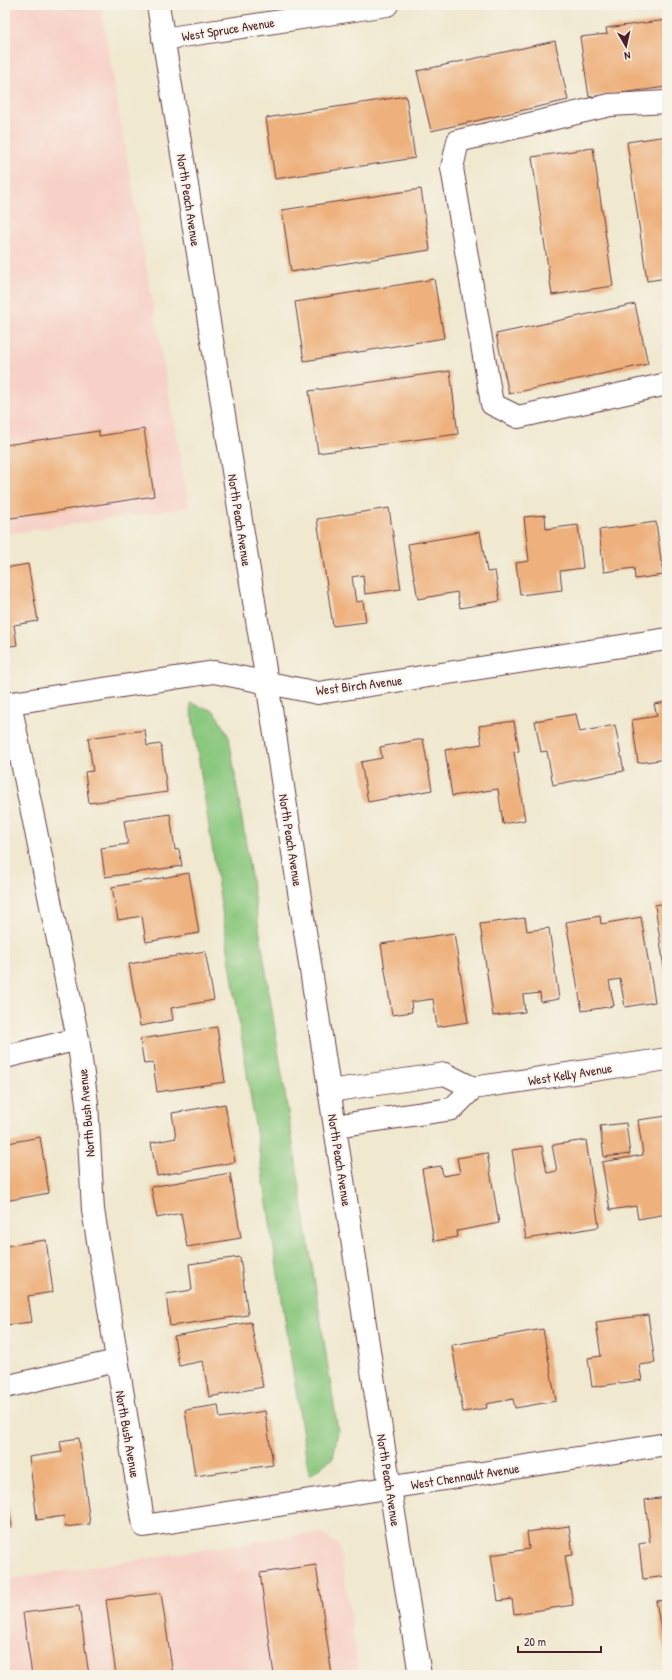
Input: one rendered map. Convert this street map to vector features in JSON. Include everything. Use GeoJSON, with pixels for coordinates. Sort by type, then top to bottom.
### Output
{"type":"FeatureCollection","features":[{"type":"Feature","properties":{"kind":"street","name":"North Peach Avenue"},"geometry":{"type":"LineString","coordinates":[[158,5],[266,682],[420,1675]]}},
{"type":"Feature","properties":{"kind":"street","name":"West Spruce Avenue"},"geometry":{"type":"LineString","coordinates":[[163,39],[387,5]]}},
{"type":"Feature","properties":{"kind":"street"},"geometry":{"type":"LineString","coordinates":[[667,102],[610,105],[458,141],[452,168],[492,404],[518,418],[667,384]]}},
{"type":"Feature","properties":{"kind":"street","name":"West Birch Avenue"},"geometry":{"type":"LineString","coordinates":[[8,703],[214,672],[318,693],[667,639]]}},
{"type":"Feature","properties":{"kind":"street","name":"North Bush Avenue"},"geometry":{"type":"LineString","coordinates":[[8,703],[78,1039],[87,1102],[93,1210],[116,1361],[144,1526]]}},
{"type":"Feature","properties":{"kind":"street"},"geometry":{"type":"LineString","coordinates":[[5,1057],[78,1039]]}},
{"type":"Feature","properties":{"kind":"street","name":"West Kelly Avenue"},"geometry":{"type":"LineString","coordinates":[[473,1088],[667,1059]]}},
{"type":"Feature","properties":{"kind":"street"},"geometry":{"type":"LineString","coordinates":[[329,1091],[445,1074],[473,1088],[452,1109],[335,1126]]}},
{"type":"Feature","properties":{"kind":"street"},"geometry":{"type":"LineString","coordinates":[[5,1387],[116,1361]]}},
{"type":"Feature","properties":{"kind":"street","name":"West Chennault Avenue"},"geometry":{"type":"LineString","coordinates":[[144,1526],[667,1444]]}},
{"type":"Feature","properties":{"kind":"shaded area"},"geometry":{"type":"Polygon","coordinates":[[[5,5],[100,5],[189,507],[5,534],[5,5]]]}},
{"type":"Feature","properties":{"kind":"shaded area"},"geometry":{"type":"Polygon","coordinates":[[[320,1532],[340,1547],[359,1675],[5,1675],[5,1580],[320,1532]]]}},
{"type":"Feature","properties":{"kind":"green space"},"geometry":{"type":"Polygon","coordinates":[[[190,703],[214,711],[229,737],[338,1431],[333,1458],[309,1475],[190,703]]]}},
{"type":"Feature","properties":{"kind":"building"},"geometry":{"type":"Polygon","coordinates":[[[667,20],[667,87],[589,97],[580,37],[607,34],[606,28],[667,20]]]}},
{"type":"Feature","properties":{"kind":"building"},"geometry":{"type":"Polygon","coordinates":[[[555,41],[568,100],[431,131],[417,71],[555,41]]]}},
{"type":"Feature","properties":{"kind":"building"},"geometry":{"type":"Polygon","coordinates":[[[406,96],[415,158],[275,179],[266,118],[406,96]]]}},
{"type":"Feature","properties":{"kind":"building"},"geometry":{"type":"Polygon","coordinates":[[[667,136],[667,278],[647,281],[627,142],[667,136]]]}},
{"type":"Feature","properties":{"kind":"building"},"geometry":{"type":"Polygon","coordinates":[[[593,148],[613,286],[552,295],[532,157],[593,148]]]}},
{"type":"Feature","properties":{"kind":"building"},"geometry":{"type":"Polygon","coordinates":[[[421,189],[430,250],[291,272],[282,210],[421,189]]]}},
{"type":"Feature","properties":{"kind":"building"},"geometry":{"type":"Polygon","coordinates":[[[434,279],[444,338],[304,361],[295,302],[434,279]]]}},
{"type":"Feature","properties":{"kind":"building"},"geometry":{"type":"Polygon","coordinates":[[[663,299],[667,299],[667,322],[666,322],[663,299]]]}},
{"type":"Feature","properties":{"kind":"building"},"geometry":{"type":"Polygon","coordinates":[[[635,304],[648,364],[509,394],[496,334],[635,304]]]}},
{"type":"Feature","properties":{"kind":"building"},"geometry":{"type":"Polygon","coordinates":[[[450,371],[458,434],[318,453],[309,391],[450,371]]]}},
{"type":"Feature","properties":{"kind":"building"},"geometry":{"type":"Polygon","coordinates":[[[144,429],[154,496],[5,519],[5,445],[99,431],[99,436],[144,429]]]}},
{"type":"Feature","properties":{"kind":"building"},"geometry":{"type":"Polygon","coordinates":[[[389,508],[401,589],[365,594],[363,575],[352,577],[356,602],[363,601],[366,622],[333,626],[317,519],[389,508]]]}},
{"type":"Feature","properties":{"kind":"building"},"geometry":{"type":"Polygon","coordinates":[[[545,515],[546,529],[578,525],[583,568],[560,571],[562,590],[520,595],[516,563],[529,561],[524,517],[545,515]]]}},
{"type":"Feature","properties":{"kind":"building"},"geometry":{"type":"Polygon","coordinates":[[[656,522],[663,575],[635,579],[634,568],[604,572],[599,530],[656,522]]]}},
{"type":"Feature","properties":{"kind":"building"},"geometry":{"type":"Polygon","coordinates":[[[480,532],[487,572],[495,571],[500,601],[460,608],[457,592],[418,599],[408,544],[480,532]]]}},
{"type":"Feature","properties":{"kind":"building"},"geometry":{"type":"Polygon","coordinates":[[[28,564],[38,621],[14,625],[17,645],[5,647],[5,568],[28,564]]]}},
{"type":"Feature","properties":{"kind":"building"},"geometry":{"type":"Polygon","coordinates":[[[667,702],[667,759],[638,763],[632,720],[657,716],[654,704],[667,702]]]}},
{"type":"Feature","properties":{"kind":"building"},"geometry":{"type":"Polygon","coordinates":[[[576,714],[580,732],[615,725],[624,771],[553,785],[547,751],[541,752],[535,721],[576,714]]]}},
{"type":"Feature","properties":{"kind":"building"},"geometry":{"type":"Polygon","coordinates":[[[514,721],[519,751],[514,752],[525,820],[503,824],[498,789],[452,796],[445,750],[482,744],[479,726],[514,721]]]}},
{"type":"Feature","properties":{"kind":"building"},"geometry":{"type":"Polygon","coordinates":[[[145,730],[147,746],[161,744],[167,792],[89,803],[85,772],[93,771],[88,738],[145,730]]]}},
{"type":"Feature","properties":{"kind":"building"},"geometry":{"type":"Polygon","coordinates":[[[423,739],[432,790],[368,802],[361,762],[382,758],[380,747],[423,739]]]}},
{"type":"Feature","properties":{"kind":"building"},"geometry":{"type":"Polygon","coordinates":[[[170,814],[175,850],[179,849],[182,866],[105,877],[101,848],[128,844],[124,821],[170,814]]]}},
{"type":"Feature","properties":{"kind":"building"},"geometry":{"type":"Polygon","coordinates":[[[189,873],[199,933],[146,942],[142,916],[118,920],[112,887],[189,873]]]}},
{"type":"Feature","properties":{"kind":"building"},"geometry":{"type":"Polygon","coordinates":[[[667,903],[667,982],[666,982],[655,905],[667,903]]]}},
{"type":"Feature","properties":{"kind":"building"},"geometry":{"type":"Polygon","coordinates":[[[600,916],[601,924],[641,917],[655,1002],[625,1007],[620,979],[609,981],[614,1006],[582,1011],[566,922],[600,916]]]}},
{"type":"Feature","properties":{"kind":"building"},"geometry":{"type":"Polygon","coordinates":[[[525,918],[527,931],[549,928],[559,999],[541,1002],[540,993],[523,995],[525,1012],[493,1016],[480,924],[525,918]]]}},
{"type":"Feature","properties":{"kind":"building"},"geometry":{"type":"Polygon","coordinates":[[[454,933],[468,1022],[437,1027],[433,999],[411,1002],[412,1012],[392,1015],[381,944],[454,933]]]}},
{"type":"Feature","properties":{"kind":"building"},"geometry":{"type":"Polygon","coordinates":[[[205,951],[214,1000],[171,1008],[173,1020],[140,1026],[129,964],[205,951]]]}},
{"type":"Feature","properties":{"kind":"building"},"geometry":{"type":"Polygon","coordinates":[[[217,1027],[225,1082],[157,1092],[153,1063],[144,1064],[140,1039],[217,1027]]]}},
{"type":"Feature","properties":{"kind":"building"},"geometry":{"type":"Polygon","coordinates":[[[225,1104],[235,1162],[157,1176],[151,1143],[176,1138],[172,1113],[225,1104]]]}},
{"type":"Feature","properties":{"kind":"building"},"geometry":{"type":"Polygon","coordinates":[[[667,1116],[667,1214],[638,1219],[636,1206],[610,1210],[602,1162],[643,1155],[638,1120],[667,1116]]]}},
{"type":"Feature","properties":{"kind":"building"},"geometry":{"type":"Polygon","coordinates":[[[626,1123],[630,1154],[604,1157],[600,1126],[626,1123]]]}},
{"type":"Feature","properties":{"kind":"building"},"geometry":{"type":"Polygon","coordinates":[[[5,1130],[8,1143],[40,1137],[49,1193],[5,1201],[5,1130]]]}},
{"type":"Feature","properties":{"kind":"building"},"geometry":{"type":"Polygon","coordinates":[[[586,1140],[599,1227],[526,1239],[512,1150],[542,1146],[547,1173],[557,1171],[552,1145],[586,1140]]]}},
{"type":"Feature","properties":{"kind":"building"},"geometry":{"type":"Polygon","coordinates":[[[487,1153],[499,1223],[457,1231],[458,1237],[434,1241],[422,1169],[441,1166],[443,1176],[460,1173],[457,1158],[487,1153]]]}},
{"type":"Feature","properties":{"kind":"building"},"geometry":{"type":"Polygon","coordinates":[[[230,1173],[241,1238],[187,1247],[181,1213],[157,1218],[151,1187],[230,1173]]]}},
{"type":"Feature","properties":{"kind":"building"},"geometry":{"type":"Polygon","coordinates":[[[46,1240],[53,1292],[28,1296],[32,1322],[5,1325],[5,1246],[46,1240]]]}},
{"type":"Feature","properties":{"kind":"building"},"geometry":{"type":"Polygon","coordinates":[[[240,1257],[248,1315],[170,1326],[166,1294],[192,1290],[189,1264],[240,1257]]]}},
{"type":"Feature","properties":{"kind":"building"},"geometry":{"type":"Polygon","coordinates":[[[648,1315],[655,1363],[639,1365],[642,1380],[592,1387],[588,1358],[601,1356],[596,1322],[648,1315]]]}},
{"type":"Feature","properties":{"kind":"building"},"geometry":{"type":"Polygon","coordinates":[[[251,1322],[263,1387],[209,1397],[203,1361],[179,1366],[174,1336],[251,1322]]]}},
{"type":"Feature","properties":{"kind":"building"},"geometry":{"type":"Polygon","coordinates":[[[543,1329],[556,1401],[515,1408],[513,1399],[486,1404],[487,1408],[463,1412],[452,1345],[543,1329]]]}},
{"type":"Feature","properties":{"kind":"building"},"geometry":{"type":"Polygon","coordinates":[[[218,1405],[220,1418],[265,1411],[273,1465],[195,1476],[185,1410],[218,1405]]]}},
{"type":"Feature","properties":{"kind":"building"},"geometry":{"type":"Polygon","coordinates":[[[79,1438],[90,1524],[65,1527],[64,1516],[37,1520],[29,1457],[62,1452],[60,1441],[79,1438]]]}},
{"type":"Feature","properties":{"kind":"building"},"geometry":{"type":"Polygon","coordinates":[[[5,1484],[12,1527],[5,1528],[5,1484]]]}},
{"type":"Feature","properties":{"kind":"building"},"geometry":{"type":"Polygon","coordinates":[[[667,1497],[667,1576],[643,1579],[639,1544],[650,1542],[645,1500],[667,1497]]]}},
{"type":"Feature","properties":{"kind":"building"},"geometry":{"type":"Polygon","coordinates":[[[569,1526],[573,1555],[565,1556],[573,1605],[514,1614],[512,1599],[498,1601],[491,1555],[529,1549],[527,1532],[569,1526]]]}},
{"type":"Feature","properties":{"kind":"building"},"geometry":{"type":"Polygon","coordinates":[[[316,1565],[332,1675],[274,1675],[260,1573],[316,1565]]]}},
{"type":"Feature","properties":{"kind":"building"},"geometry":{"type":"Polygon","coordinates":[[[161,1593],[173,1675],[116,1675],[106,1600],[161,1593]]]}},
{"type":"Feature","properties":{"kind":"building"},"geometry":{"type":"Polygon","coordinates":[[[667,1600],[667,1661],[666,1661],[656,1601],[667,1600]]]}},
{"type":"Feature","properties":{"kind":"building"},"geometry":{"type":"Polygon","coordinates":[[[79,1606],[89,1675],[32,1675],[23,1613],[79,1606]]]}}]}
